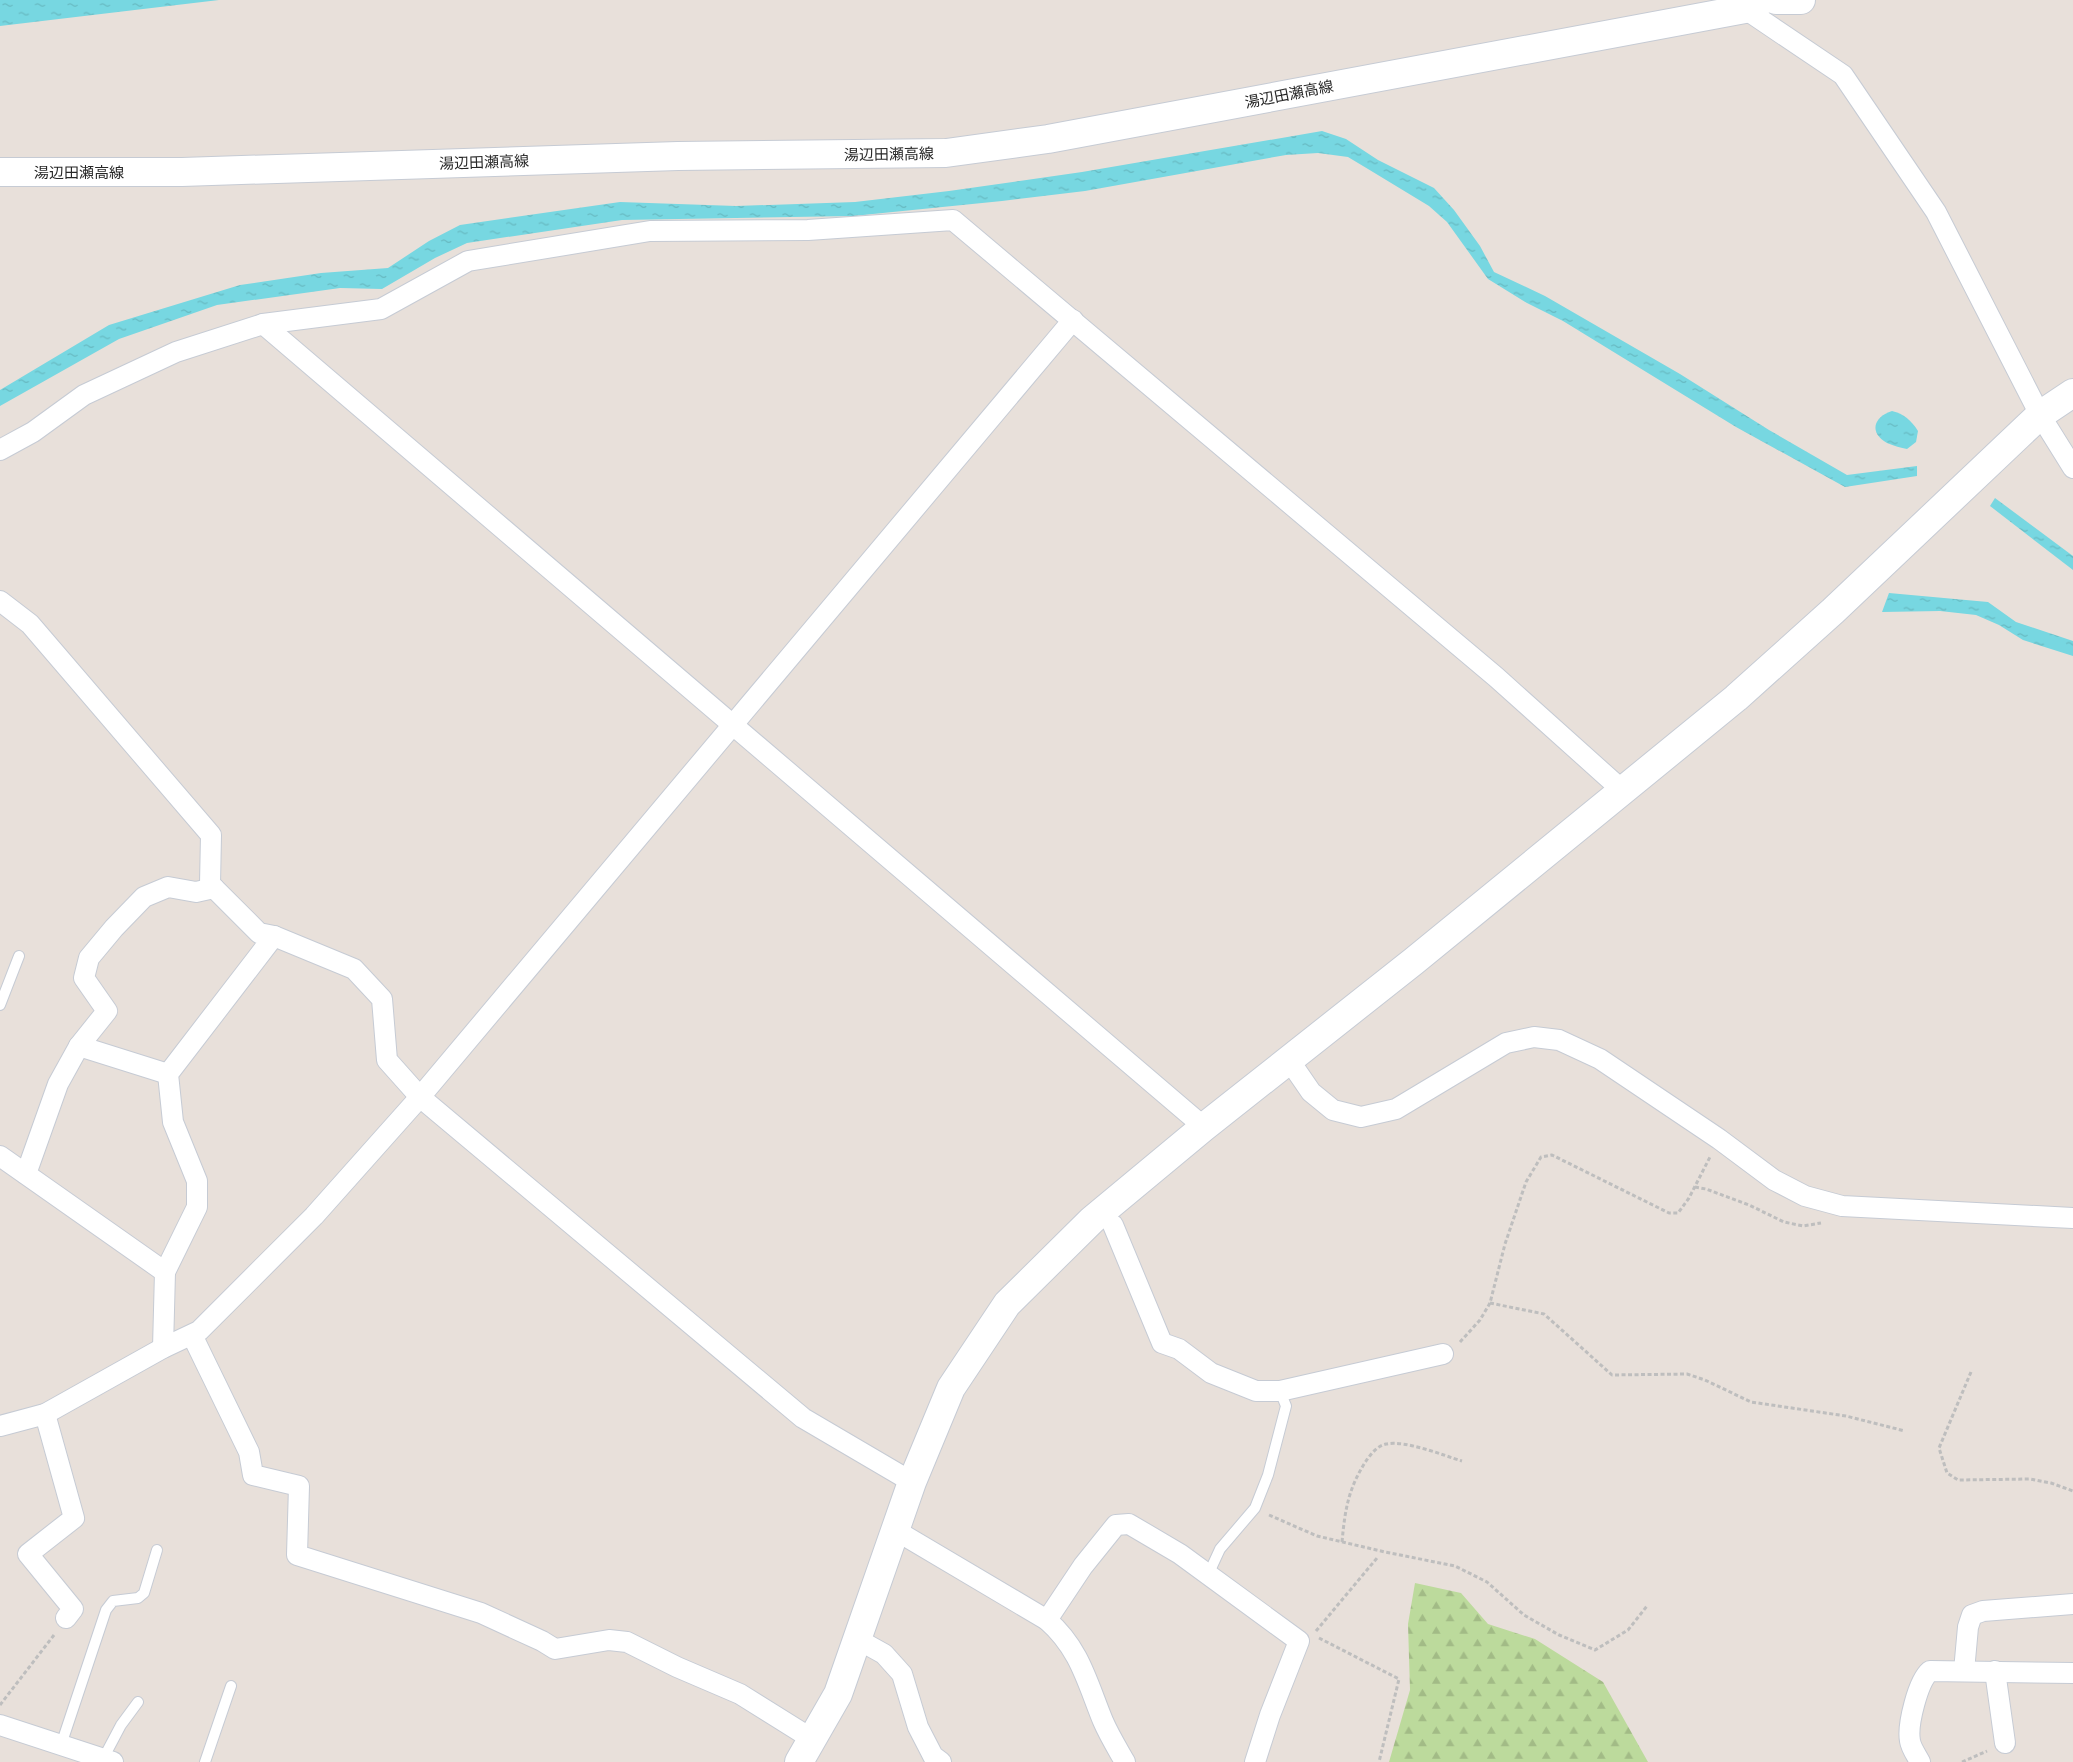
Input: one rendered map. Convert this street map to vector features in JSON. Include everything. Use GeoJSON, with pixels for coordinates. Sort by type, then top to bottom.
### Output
{"type":"FeatureCollection","features":[{"type":"Feature","properties":{"kind":"street"},"geometry":{"type":"LineString","coordinates":[[1776,0],[1801,0]]}},
{"type":"Feature","properties":{"kind":"street"},"geometry":{"type":"LineString","coordinates":[[1754,4],[1843,75],[1936,212],[2040,415],[2073,468]]}},
{"type":"Feature","properties":{"kind":"street","name":"湯辺田瀬高線"},"geometry":{"type":"LineString","coordinates":[[0,172],[182,172],[678,156],[946,153],[1058,138],[1754,4]]}},
{"type":"Feature","properties":{"kind":"street"},"geometry":{"type":"LineString","coordinates":[[0,450],[32,432],[84,394],[176,352],[263,324],[380,309],[468,261],[650,231],[808,230],[953,220],[1496,677],[1622,790]]}},
{"type":"Feature","properties":{"kind":"street"},"geometry":{"type":"LineString","coordinates":[[0,1426],[45,1414],[163,1348],[199,1331],[314,1216],[420,1097],[1073,320]]}},
{"type":"Feature","properties":{"kind":"street"},"geometry":{"type":"LineString","coordinates":[[263,324],[1204,1127]]}},
{"type":"Feature","properties":{"kind":"street"},"geometry":{"type":"LineString","coordinates":[[192,1335],[249,1452],[252,1475],[299,1486],[297,1555],[481,1613],[542,1641],[555,1649],[609,1640],[627,1642],[677,1667],[740,1694],[806,1750],[838,1694],[912,1482],[951,1388],[1007,1304],[1092,1220],[1204,1127],[1414,962],[1736,698],[1833,611],[2040,415],[2073,393]]}},
{"type":"Feature","properties":{"kind":"street"},"geometry":{"type":"LineString","coordinates":[[0,601],[30,624],[211,835],[210,884],[259,933],[274,936],[354,969],[382,999],[387,1060],[420,1097],[803,1418],[912,1482]]}},
{"type":"Feature","properties":{"kind":"street"},"geometry":{"type":"LineString","coordinates":[[26,1174],[58,1084],[79,1046],[107,1010],[84,978],[89,958],[114,928],[144,897],[168,887],[196,892],[214,888]]}},
{"type":"Feature","properties":{"kind":"street"},"geometry":{"type":"LineString","coordinates":[[163,1348],[165,1272],[197,1207],[197,1180],[173,1122],[168,1074],[274,936]]}},
{"type":"Feature","properties":{"kind":"street"},"geometry":{"type":"LineString","coordinates":[[1289,1060],[1311,1092],[1333,1110],[1361,1117],[1396,1109],[1506,1043],[1534,1037],[1559,1040],[1600,1059],[1719,1139],[1774,1180],[1805,1196],[1842,1206],[2073,1218]]}},
{"type":"Feature","properties":{"kind":"street"},"geometry":{"type":"LineString","coordinates":[[79,1046],[168,1074]]}},
{"type":"Feature","properties":{"kind":"street"},"geometry":{"type":"LineString","coordinates":[[0,1156],[165,1272]]}},
{"type":"Feature","properties":{"kind":"street"},"geometry":{"type":"LineString","coordinates":[[1113,1225],[1162,1343],[1179,1349],[1211,1373],[1256,1391],[1280,1391],[1443,1354]]}},
{"type":"Feature","properties":{"kind":"street"},"geometry":{"type":"LineString","coordinates":[[45,1414],[74,1518],[28,1554],[73,1609],[66,1618]]}},
{"type":"Feature","properties":{"kind":"street"},"geometry":{"type":"LineString","coordinates":[[1047,1620],[1083,1566],[1116,1525],[1129,1524],[1180,1554],[1299,1641],[1270,1715],[1255,1762]]}},
{"type":"Feature","properties":{"kind":"street"},"geometry":{"type":"LineString","coordinates":[[895,1530],[1047,1620],[1058,1630],[1080,1662],[1104,1723],[1125,1762]]}},
{"type":"Feature","properties":{"kind":"street"},"geometry":{"type":"LineString","coordinates":[[1964,1671],[1968,1627],[1972,1615],[1983,1611],[2073,1604]]}},
{"type":"Feature","properties":{"kind":"street"},"geometry":{"type":"LineString","coordinates":[[857,1639],[884,1654],[902,1674],[918,1727],[933,1756],[941,1762]]}},
{"type":"Feature","properties":{"kind":"street"},"geometry":{"type":"LineString","coordinates":[[1920,1762],[1910,1741],[1913,1706],[1924,1676],[1930,1671],[2073,1673]]}},
{"type":"Feature","properties":{"kind":"street"},"geometry":{"type":"LineString","coordinates":[[1995,1671],[2005,1743]]}},
{"type":"Feature","properties":{"kind":"street"},"geometry":{"type":"LineString","coordinates":[[0,1725],[108,1760]]}},
{"type":"Feature","properties":{"kind":"lane"},"geometry":{"type":"LineString","coordinates":[[0,1005],[19,956]]}},
{"type":"Feature","properties":{"kind":"lane"},"geometry":{"type":"LineString","coordinates":[[1208,1575],[1220,1549],[1255,1508],[1268,1474],[1286,1406],[1280,1391]]}},
{"type":"Feature","properties":{"kind":"lane"},"geometry":{"type":"LineString","coordinates":[[61,1745],[106,1610],[113,1601],[138,1598],[144,1594],[157,1550]]}},
{"type":"Feature","properties":{"kind":"lane"},"geometry":{"type":"LineString","coordinates":[[205,1762],[231,1686]]}},
{"type":"Feature","properties":{"kind":"lane"},"geometry":{"type":"LineString","coordinates":[[108,1760],[121,1725],[138,1702]]}},
{"type":"Feature","properties":{"kind":"path"},"geometry":{"type":"LineString","coordinates":[[1443,1354],[1462,1341],[1480,1320],[1490,1303],[1526,1182],[1541,1157],[1552,1155],[1669,1213],[1678,1213],[1695,1187],[1719,1139]]}},
{"type":"Feature","properties":{"kind":"path"},"geometry":{"type":"LineString","coordinates":[[1695,1187],[1706,1189],[1749,1205],[1784,1222],[1803,1226],[1822,1222],[1842,1206]]}},
{"type":"Feature","properties":{"kind":"path"},"geometry":{"type":"LineString","coordinates":[[1490,1303],[1544,1314],[1612,1375],[1687,1374],[1705,1380],[1751,1402],[1846,1416],[1905,1431]]}},
{"type":"Feature","properties":{"kind":"path"},"geometry":{"type":"LineString","coordinates":[[1971,1372],[1939,1448],[1947,1474],[1958,1480],[2030,1480],[2051,1483],[2073,1492]]}},
{"type":"Feature","properties":{"kind":"path"},"geometry":{"type":"LineString","coordinates":[[1342,1542],[1346,1501],[1355,1478],[1373,1451],[1386,1444],[1404,1444],[1462,1461]]}},
{"type":"Feature","properties":{"kind":"path"},"geometry":{"type":"LineString","coordinates":[[1255,1508],[1316,1536],[1455,1566],[1487,1582],[1524,1615],[1559,1635],[1594,1650],[1628,1630],[1647,1606]]}},
{"type":"Feature","properties":{"kind":"path"},"geometry":{"type":"LineString","coordinates":[[1377,1558],[1313,1635],[1399,1679],[1379,1762]]}},
{"type":"Feature","properties":{"kind":"path"},"geometry":{"type":"LineString","coordinates":[[0,1706],[66,1618]]}},
{"type":"Feature","properties":{"kind":"path"},"geometry":{"type":"LineString","coordinates":[[1962,1762],[2005,1743]]}},
{"type":"Feature","properties":{"kind":"green space"},"geometry":{"type":"Polygon","coordinates":[[[1415,1583],[1461,1593],[1488,1624],[1535,1639],[1603,1682],[1648,1762],[1389,1762],[1410,1690],[1408,1624],[1415,1583]]]}},
{"type":"Feature","properties":{"kind":"water"},"geometry":{"type":"Polygon","coordinates":[[[0,0],[219,0],[0,26],[0,0]]]}},
{"type":"Feature","properties":{"kind":"water"},"geometry":{"type":"Polygon","coordinates":[[[1322,131],[1346,139],[1378,160],[1434,188],[1454,210],[1480,246],[1494,272],[1545,296],[1680,374],[1769,430],[1847,475],[1917,466],[1917,476],[1845,487],[1736,427],[1563,321],[1527,303],[1488,279],[1447,222],[1429,206],[1348,157],[1318,153],[1286,155],[1085,191],[1002,201],[853,216],[622,220],[467,243],[435,258],[382,289],[340,288],[217,305],[119,339],[0,406],[0,390],[109,325],[240,285],[321,273],[388,268],[429,241],[460,225],[620,202],[736,206],[855,202],[1082,172],[1322,131]]]}},
{"type":"Feature","properties":{"kind":"water"},"geometry":{"type":"Polygon","coordinates":[[[1892,411],[1907,418],[1918,431],[1916,442],[1907,449],[1887,443],[1881,439],[1876,430],[1877,421],[1892,411]]]}},
{"type":"Feature","properties":{"kind":"water"},"geometry":{"type":"Polygon","coordinates":[[[1995,498],[2073,556],[2073,570],[1990,506],[1995,498]]]}},
{"type":"Feature","properties":{"kind":"water"},"geometry":{"type":"Polygon","coordinates":[[[1889,593],[1988,602],[2016,622],[2073,641],[2073,656],[2023,640],[1999,625],[1976,615],[1940,611],[1882,612],[1889,593]]]}}]}
